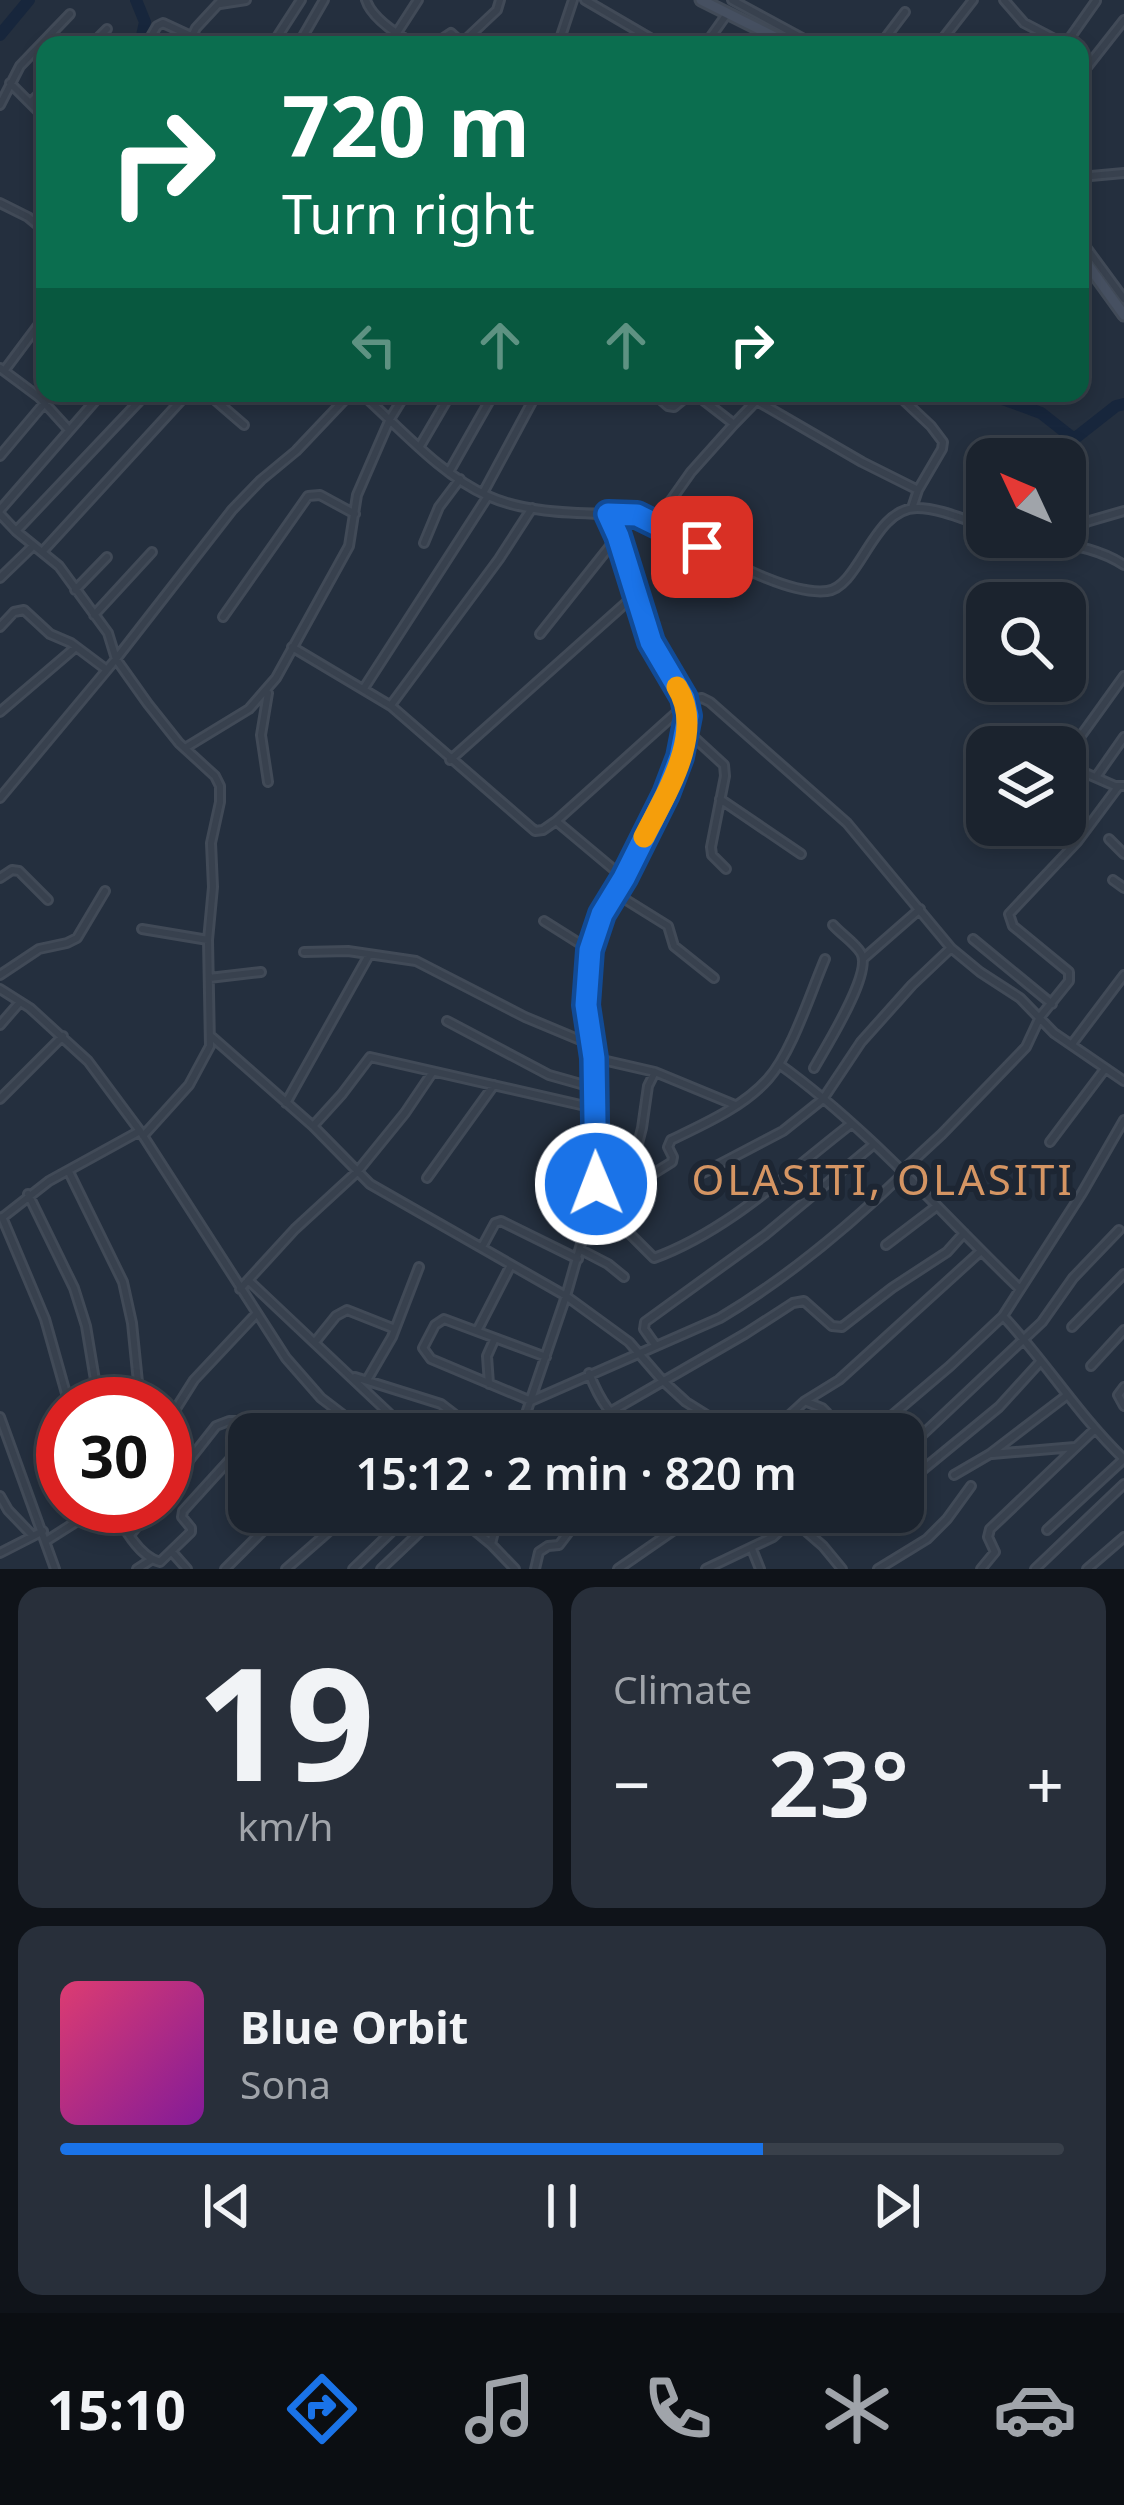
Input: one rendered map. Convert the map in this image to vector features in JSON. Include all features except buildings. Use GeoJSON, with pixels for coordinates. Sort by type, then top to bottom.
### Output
{"type":"FeatureCollection","features":[{"type":"Feature","properties":{"kind":"street"},"geometry":{"type":"LineString","coordinates":[[194,36],[221,2],[246,0]]}},
{"type":"Feature","properties":{"kind":"street"},"geometry":{"type":"LineString","coordinates":[[278,36],[301,0]]}},
{"type":"Feature","properties":{"kind":"street"},"geometry":{"type":"LineString","coordinates":[[303,36],[324,0]]}},
{"type":"Feature","properties":{"kind":"street"},"geometry":{"type":"LineString","coordinates":[[366,0],[370,10],[400,36]]}},
{"type":"Feature","properties":{"kind":"street"},"geometry":{"type":"LineString","coordinates":[[397,34],[418,0]]}},
{"type":"Feature","properties":{"kind":"street"},"geometry":{"type":"LineString","coordinates":[[471,36],[497,10],[500,0]]}},
{"type":"Feature","properties":{"kind":"street"},"geometry":{"type":"LineString","coordinates":[[561,36],[573,0]]}},
{"type":"Feature","properties":{"kind":"street"},"geometry":{"type":"LineString","coordinates":[[585,0],[647,36]]}},
{"type":"Feature","properties":{"kind":"street"},"geometry":{"type":"LineString","coordinates":[[700,0],[773,36]]}},
{"type":"Feature","properties":{"kind":"street"},"geometry":{"type":"LineString","coordinates":[[732,0],[799,36]]}},
{"type":"Feature","properties":{"kind":"street"},"geometry":{"type":"LineString","coordinates":[[746,23],[763,0]]}},
{"type":"Feature","properties":{"kind":"street"},"geometry":{"type":"LineString","coordinates":[[945,36],[973,0]]}},
{"type":"Feature","properties":{"kind":"street"},"geometry":{"type":"LineString","coordinates":[[1004,0],[1024,23],[1048,36]]}},
{"type":"Feature","properties":{"kind":"street"},"geometry":{"type":"LineString","coordinates":[[1071,36],[1096,1]]}},
{"type":"Feature","properties":{"kind":"street"},"geometry":{"type":"LineString","coordinates":[[887,36],[905,12]]}},
{"type":"Feature","properties":{"kind":"street"},"geometry":{"type":"LineString","coordinates":[[48,36],[70,14]]}},
{"type":"Feature","properties":{"kind":"street"},"geometry":{"type":"LineString","coordinates":[[711,36],[727,14]]}},
{"type":"Feature","properties":{"kind":"street"},"geometry":{"type":"LineString","coordinates":[[1089,58],[1120,33],[1124,20]]}},
{"type":"Feature","properties":{"kind":"street"},"geometry":{"type":"LineString","coordinates":[[152,36],[163,22],[183,36]]}},
{"type":"Feature","properties":{"kind":"street"},"geometry":{"type":"LineString","coordinates":[[100,36],[107,29]]}},
{"type":"Feature","properties":{"kind":"street"},"geometry":{"type":"LineString","coordinates":[[0,105],[20,65],[36,49]]}},
{"type":"Feature","properties":{"kind":"street"},"geometry":{"type":"LineString","coordinates":[[10,83],[36,108]]}},
{"type":"Feature","properties":{"kind":"street"},"geometry":{"type":"LineString","coordinates":[[31,102],[36,97]]}},
{"type":"Feature","properties":{"kind":"street"},"geometry":{"type":"LineString","coordinates":[[1089,176],[1124,173]]}},
{"type":"Feature","properties":{"kind":"street"},"geometry":{"type":"LineString","coordinates":[[0,203],[36,224]]}},
{"type":"Feature","properties":{"kind":"street"},"geometry":{"type":"LineString","coordinates":[[1089,251],[1124,299]]}},
{"type":"Feature","properties":{"kind":"street"},"geometry":{"type":"LineString","coordinates":[[1089,266],[1124,315]]}},
{"type":"Feature","properties":{"kind":"street"},"geometry":{"type":"LineString","coordinates":[[36,327],[2,369],[36,395]]}},
{"type":"Feature","properties":{"kind":"street"},"geometry":{"type":"LineString","coordinates":[[62,1377],[36,1296],[1,1218],[28,1194],[142,1134],[189,1084],[208,1054],[212,1036],[211,843],[220,802],[215,776],[160,720],[116,659],[108,633],[59,566],[32,547],[0,512],[94,402]]}},
{"type":"Feature","properties":{"kind":"street"},"geometry":{"type":"LineString","coordinates":[[16,531],[138,402]]}},
{"type":"Feature","properties":{"kind":"street"},"geometry":{"type":"LineString","coordinates":[[43,551],[180,402]]}},
{"type":"Feature","properties":{"kind":"street"},"geometry":{"type":"LineString","coordinates":[[217,402],[244,425]]}},
{"type":"Feature","properties":{"kind":"street"},"geometry":{"type":"LineString","coordinates":[[0,798],[232,511],[343,402]]}},
{"type":"Feature","properties":{"kind":"street"},"geometry":{"type":"LineString","coordinates":[[371,402],[449,472],[485,495],[532,508],[637,515],[790,585],[826,591],[837,587],[895,515],[912,508],[966,521]]}},
{"type":"Feature","properties":{"kind":"street"},"geometry":{"type":"LineString","coordinates":[[268,782],[261,735],[269,689],[345,555],[357,495],[400,402]]}},
{"type":"Feature","properties":{"kind":"street"},"geometry":{"type":"LineString","coordinates":[[420,446],[447,402]]}},
{"type":"Feature","properties":{"kind":"street"},"geometry":{"type":"LineString","coordinates":[[449,472],[489,402]]}},
{"type":"Feature","properties":{"kind":"street"},"geometry":{"type":"LineString","coordinates":[[364,688],[485,495],[532,402]]}},
{"type":"Feature","properties":{"kind":"street"},"geometry":{"type":"LineString","coordinates":[[705,402],[734,424]]}},
{"type":"Feature","properties":{"kind":"street"},"geometry":{"type":"LineString","coordinates":[[656,523],[691,472],[756,402]]}},
{"type":"Feature","properties":{"kind":"street"},"geometry":{"type":"LineString","coordinates":[[759,402],[918,490]]}},
{"type":"Feature","properties":{"kind":"street"},"geometry":{"type":"LineString","coordinates":[[906,402],[943,442],[912,508]]}},
{"type":"Feature","properties":{"kind":"street"},"geometry":{"type":"LineString","coordinates":[[0,456],[46,403],[69,430]]}},
{"type":"Feature","properties":{"kind":"street"},"geometry":{"type":"LineString","coordinates":[[424,543],[439,508],[460,478]]}},
{"type":"Feature","properties":{"kind":"street"},"geometry":{"type":"LineString","coordinates":[[223,617],[308,496],[320,495],[355,514]]}},
{"type":"Feature","properties":{"kind":"street"},"geometry":{"type":"LineString","coordinates":[[391,706],[532,508]]}},
{"type":"Feature","properties":{"kind":"street"},"geometry":{"type":"LineString","coordinates":[[1086,522],[1124,511]]}},
{"type":"Feature","properties":{"kind":"street"},"geometry":{"type":"LineString","coordinates":[[527,1413],[592,1211],[595,1088],[586,1005],[590,950],[598,923],[666,794],[687,731],[686,703],[651,642],[608,514]]}},
{"type":"Feature","properties":{"kind":"street"},"geometry":{"type":"LineString","coordinates":[[540,634],[618,536]]}},
{"type":"Feature","properties":{"kind":"street"},"geometry":{"type":"LineString","coordinates":[[0,578],[32,547]]}},
{"type":"Feature","properties":{"kind":"street"},"geometry":{"type":"LineString","coordinates":[[1086,549],[1106,554],[1124,566]]}},
{"type":"Feature","properties":{"kind":"street"},"geometry":{"type":"LineString","coordinates":[[94,614],[152,552]]}},
{"type":"Feature","properties":{"kind":"street"},"geometry":{"type":"LineString","coordinates":[[75,590],[107,557]]}},
{"type":"Feature","properties":{"kind":"street"},"geometry":{"type":"LineString","coordinates":[[450,760],[636,594]]}},
{"type":"Feature","properties":{"kind":"street"},"geometry":{"type":"LineString","coordinates":[[0,626],[21,609],[50,634],[107,670]]}},
{"type":"Feature","properties":{"kind":"street"},"geometry":{"type":"LineString","coordinates":[[0,712],[76,647]]}},
{"type":"Feature","properties":{"kind":"street"},"geometry":{"type":"LineString","coordinates":[[292,647],[391,706],[532,830],[543,830],[556,820],[686,703],[702,698],[710,702],[837,813],[951,948],[1009,989],[1054,1033],[1124,1081]]}},
{"type":"Feature","properties":{"kind":"street"},"geometry":{"type":"LineString","coordinates":[[1086,731],[1124,676]]}},
{"type":"Feature","properties":{"kind":"street"},"geometry":{"type":"LineString","coordinates":[[185,748],[238,717],[269,689]]}},
{"type":"Feature","properties":{"kind":"street"},"geometry":{"type":"LineString","coordinates":[[687,731],[724,765],[711,851],[726,869]]}},
{"type":"Feature","properties":{"kind":"street"},"geometry":{"type":"LineString","coordinates":[[1096,777],[1124,737]]}},
{"type":"Feature","properties":{"kind":"street"},"geometry":{"type":"LineString","coordinates":[[546,1357],[440,1319],[423,1348],[431,1359],[531,1401],[720,1318],[840,1232],[1026,1047],[1040,1016],[1069,981],[1069,972],[1013,926],[1009,914],[1121,787],[1086,772]]}},
{"type":"Feature","properties":{"kind":"street"},"geometry":{"type":"LineString","coordinates":[[720,799],[801,854]]}},
{"type":"Feature","properties":{"kind":"street"},"geometry":{"type":"LineString","coordinates":[[556,820],[624,878]]}},
{"type":"Feature","properties":{"kind":"street"},"geometry":{"type":"LineString","coordinates":[[1108,839],[1124,854]]}},
{"type":"Feature","properties":{"kind":"street"},"geometry":{"type":"LineString","coordinates":[[0,878],[20,871],[48,900]]}},
{"type":"Feature","properties":{"kind":"street"},"geometry":{"type":"LineString","coordinates":[[1113,880],[1124,888]]}},
{"type":"Feature","properties":{"kind":"street"},"geometry":{"type":"LineString","coordinates":[[0,975],[39,949],[77,938],[105,891]]}},
{"type":"Feature","properties":{"kind":"street"},"geometry":{"type":"LineString","coordinates":[[615,892],[668,926],[674,946],[714,978]]}},
{"type":"Feature","properties":{"kind":"street"},"geometry":{"type":"LineString","coordinates":[[814,1068],[852,996],[864,958],[920,909]]}},
{"type":"Feature","properties":{"kind":"street"},"geometry":{"type":"LineString","coordinates":[[544,921],[590,950]]}},
{"type":"Feature","properties":{"kind":"street"},"geometry":{"type":"LineString","coordinates":[[833,926],[864,958]]}},
{"type":"Feature","properties":{"kind":"street"},"geometry":{"type":"LineString","coordinates":[[142,929],[208,940]]}},
{"type":"Feature","properties":{"kind":"street"},"geometry":{"type":"LineString","coordinates":[[973,939],[1052,1004]]}},
{"type":"Feature","properties":{"kind":"street"},"geometry":{"type":"LineString","coordinates":[[704,1173],[783,1131],[823,1099],[861,1042],[951,948]]}},
{"type":"Feature","properties":{"kind":"street"},"geometry":{"type":"LineString","coordinates":[[304,952],[348,951],[424,964],[592,1046]]}},
{"type":"Feature","properties":{"kind":"street"},"geometry":{"type":"LineString","coordinates":[[286,1102],[368,955]]}},
{"type":"Feature","properties":{"kind":"street"},"geometry":{"type":"LineString","coordinates":[[596,1162],[653,1175],[672,1162],[671,1140],[757,1090],[779,1064],[825,959]]}},
{"type":"Feature","properties":{"kind":"street"},"geometry":{"type":"LineString","coordinates":[[209,978],[261,973]]}},
{"type":"Feature","properties":{"kind":"street"},"geometry":{"type":"LineString","coordinates":[[1072,1045],[1124,975]]}},
{"type":"Feature","properties":{"kind":"street"},"geometry":{"type":"LineString","coordinates":[[0,988],[88,1061],[142,1134],[286,1358],[342,1413]]}},
{"type":"Feature","properties":{"kind":"street"},"geometry":{"type":"LineString","coordinates":[[0,1025],[20,1002]]}},
{"type":"Feature","properties":{"kind":"street"},"geometry":{"type":"LineString","coordinates":[[447,1022],[549,1075],[595,1088]]}},
{"type":"Feature","properties":{"kind":"street"},"geometry":{"type":"LineString","coordinates":[[0,1099],[63,1036]]}},
{"type":"Feature","properties":{"kind":"street"},"geometry":{"type":"LineString","coordinates":[[212,1036],[376,1188],[511,1263],[611,1327],[702,1413]]}},
{"type":"Feature","properties":{"kind":"street"},"geometry":{"type":"LineString","coordinates":[[313,1126],[370,1058],[594,1108]]}},
{"type":"Feature","properties":{"kind":"street"},"geometry":{"type":"LineString","coordinates":[[594,1058],[655,1072],[735,1105]]}},
{"type":"Feature","properties":{"kind":"street"},"geometry":{"type":"LineString","coordinates":[[779,1064],[903,1172],[1019,1288]]}},
{"type":"Feature","properties":{"kind":"street"},"geometry":{"type":"LineString","coordinates":[[1050,1142],[1106,1069]]}},
{"type":"Feature","properties":{"kind":"street"},"geometry":{"type":"LineString","coordinates":[[240,1288],[357,1172],[433,1072]]}},
{"type":"Feature","properties":{"kind":"street"},"geometry":{"type":"LineString","coordinates":[[632,1167],[655,1072]]}},
{"type":"Feature","properties":{"kind":"street"},"geometry":{"type":"LineString","coordinates":[[427,1178],[494,1084]]}},
{"type":"Feature","properties":{"kind":"street"},"geometry":{"type":"LineString","coordinates":[[895,1413],[1004,1316],[1124,1120]]}},
{"type":"Feature","properties":{"kind":"street"},"geometry":{"type":"LineString","coordinates":[[592,1211],[618,1222],[654,1258],[753,1201],[851,1124]]}},
{"type":"Feature","properties":{"kind":"street"},"geometry":{"type":"LineString","coordinates":[[656,1346],[644,1329],[645,1322],[765,1235],[873,1145]]}},
{"type":"Feature","properties":{"kind":"street"},"geometry":{"type":"LineString","coordinates":[[69,1172],[123,1282],[137,1377]]}},
{"type":"Feature","properties":{"kind":"street"},"geometry":{"type":"LineString","coordinates":[[28,1194],[74,1288],[94,1377]]}},
{"type":"Feature","properties":{"kind":"street"},"geometry":{"type":"LineString","coordinates":[[886,1245],[937,1206]]}},
{"type":"Feature","properties":{"kind":"street"},"geometry":{"type":"LineString","coordinates":[[482,1246],[494,1223],[501,1221],[608,1264],[623,1277]]}},
{"type":"Feature","properties":{"kind":"street"},"geometry":{"type":"LineString","coordinates":[[924,1434],[1046,1319],[1073,1278],[1119,1230]]}},
{"type":"Feature","properties":{"kind":"street"},"geometry":{"type":"LineString","coordinates":[[589,1373],[610,1412],[798,1301],[842,1328],[937,1259],[964,1233]]}},
{"type":"Feature","properties":{"kind":"street"},"geometry":{"type":"LineString","coordinates":[[792,1413],[839,1380],[980,1251]]}},
{"type":"Feature","properties":{"kind":"street"},"geometry":{"type":"LineString","coordinates":[[477,1331],[511,1263]]}},
{"type":"Feature","properties":{"kind":"street"},"geometry":{"type":"LineString","coordinates":[[368,1380],[395,1330],[419,1267]]}},
{"type":"Feature","properties":{"kind":"street"},"geometry":{"type":"LineString","coordinates":[[1072,1327],[1124,1274]]}},
{"type":"Feature","properties":{"kind":"street"},"geometry":{"type":"LineString","coordinates":[[248,1280],[389,1413]]}},
{"type":"Feature","properties":{"kind":"street"},"geometry":{"type":"LineString","coordinates":[[315,1342],[346,1310],[395,1330]]}},
{"type":"Feature","properties":{"kind":"street"},"geometry":{"type":"LineString","coordinates":[[192,1383],[256,1313]]}},
{"type":"Feature","properties":{"kind":"street"},"geometry":{"type":"LineString","coordinates":[[1004,1316],[1094,1430],[1124,1459],[1046,1530]]}},
{"type":"Feature","properties":{"kind":"street"},"geometry":{"type":"LineString","coordinates":[[1091,1366],[1124,1330]]}},
{"type":"Feature","properties":{"kind":"street"},"geometry":{"type":"LineString","coordinates":[[490,1384],[488,1356],[495,1338]]}},
{"type":"Feature","properties":{"kind":"street"},"geometry":{"type":"LineString","coordinates":[[924,1469],[999,1407],[1040,1363]]}},
{"type":"Feature","properties":{"kind":"street"},"geometry":{"type":"LineString","coordinates":[[351,1376],[441,1404],[454,1413]]}},
{"type":"Feature","properties":{"kind":"street"},"geometry":{"type":"LineString","coordinates":[[1124,1387],[1118,1396],[1124,1406]]}},
{"type":"Feature","properties":{"kind":"street"},"geometry":{"type":"LineString","coordinates":[[954,1475],[1066,1396]]}},
{"type":"Feature","properties":{"kind":"street"},"geometry":{"type":"LineString","coordinates":[[805,1401],[827,1413]]}},
{"type":"Feature","properties":{"kind":"street"},"geometry":{"type":"LineString","coordinates":[[0,1417],[36,1512]]}},
{"type":"Feature","properties":{"kind":"street"},"geometry":{"type":"LineString","coordinates":[[192,1457],[216,1426],[228,1421]]}},
{"type":"Feature","properties":{"kind":"street"},"geometry":{"type":"LineString","coordinates":[[981,1569],[993,1557],[990,1529],[1094,1430]]}},
{"type":"Feature","properties":{"kind":"street"},"geometry":{"type":"LineString","coordinates":[[990,1454],[1078,1447]]}},
{"type":"Feature","properties":{"kind":"street"},"geometry":{"type":"LineString","coordinates":[[130,1534],[151,1559],[160,1562],[191,1532],[183,1511],[228,1462]]}},
{"type":"Feature","properties":{"kind":"street"},"geometry":{"type":"LineString","coordinates":[[1034,1569],[1124,1484]]}},
{"type":"Feature","properties":{"kind":"street"},"geometry":{"type":"LineString","coordinates":[[878,1569],[927,1539],[970,1486]]}},
{"type":"Feature","properties":{"kind":"street"},"geometry":{"type":"LineString","coordinates":[[0,1496],[32,1535]]}},
{"type":"Feature","properties":{"kind":"street"},"geometry":{"type":"LineString","coordinates":[[0,1553],[38,1533]]}},
{"type":"Feature","properties":{"kind":"street"},"geometry":{"type":"LineString","coordinates":[[44,1533],[55,1569]]}},
{"type":"Feature","properties":{"kind":"street"},"geometry":{"type":"LineString","coordinates":[[46,1540],[57,1533]]}},
{"type":"Feature","properties":{"kind":"street"},"geometry":{"type":"LineString","coordinates":[[224,1569],[261,1533]]}},
{"type":"Feature","properties":{"kind":"street"},"geometry":{"type":"LineString","coordinates":[[286,1569],[327,1533]]}},
{"type":"Feature","properties":{"kind":"street"},"geometry":{"type":"LineString","coordinates":[[353,1569],[390,1533]]}},
{"type":"Feature","properties":{"kind":"street"},"geometry":{"type":"LineString","coordinates":[[382,1569],[419,1533]]}},
{"type":"Feature","properties":{"kind":"street"},"geometry":{"type":"LineString","coordinates":[[478,1533],[514,1569]]}},
{"type":"Feature","properties":{"kind":"street"},"geometry":{"type":"LineString","coordinates":[[491,1544],[493,1533]]}},
{"type":"Feature","properties":{"kind":"street"},"geometry":{"type":"LineString","coordinates":[[535,1569],[539,1552],[559,1545],[568,1533]]}},
{"type":"Feature","properties":{"kind":"street"},"geometry":{"type":"LineString","coordinates":[[618,1569],[670,1533]]}},
{"type":"Feature","properties":{"kind":"street"},"geometry":{"type":"LineString","coordinates":[[768,1533],[773,1537]]}},
{"type":"Feature","properties":{"kind":"street"},"geometry":{"type":"LineString","coordinates":[[706,1569],[778,1533]]}},
{"type":"Feature","properties":{"kind":"street"},"geometry":{"type":"LineString","coordinates":[[812,1533],[842,1569]]}},
{"type":"Feature","properties":{"kind":"street"},"geometry":{"type":"LineString","coordinates":[[1087,1569],[1124,1537]]}},
{"type":"Feature","properties":{"kind":"street"},"geometry":{"type":"LineString","coordinates":[[752,1549],[760,1569]]}},
{"type":"Feature","properties":{"kind":"street"},"geometry":{"type":"LineString","coordinates":[[172,1552],[187,1569]]}},
{"type":"Feature","properties":{"kind":"street"},"geometry":{"type":"LineString","coordinates":[[137,1569],[151,1559]]}},
{"type":"Feature","properties":{"kind":"waterway"},"geometry":{"type":"LineString","coordinates":[[0,35],[29,0]]}},
{"type":"Feature","properties":{"kind":"waterway"},"geometry":{"type":"LineString","coordinates":[[136,0],[145,22],[142,36]]}},
{"type":"Feature","properties":{"kind":"waterway"},"geometry":{"type":"LineString","coordinates":[[1011,402],[1041,413],[1074,439],[1124,404]]}},
{"type":"Feature","properties":{"kind":"slow traffic"},"geometry":{"type":"LineString","coordinates":[[644,837],[666,794],[687,731],[686,704],[677,687]]}},
{"type":"Feature","properties":{"kind":"district","name":"OLASITI, OLASITI"},"geometry":{"type":"Point","coordinates":[883,1178]}},
{"type":"Feature","properties":{"kind":"route"},"geometry":{"type":"LineString","coordinates":[[596,1184],[594,1058],[586,1005],[590,950],[602,914],[666,794],[688,716],[684,698],[651,642],[608,514],[637,515],[702,547]]}}]}
